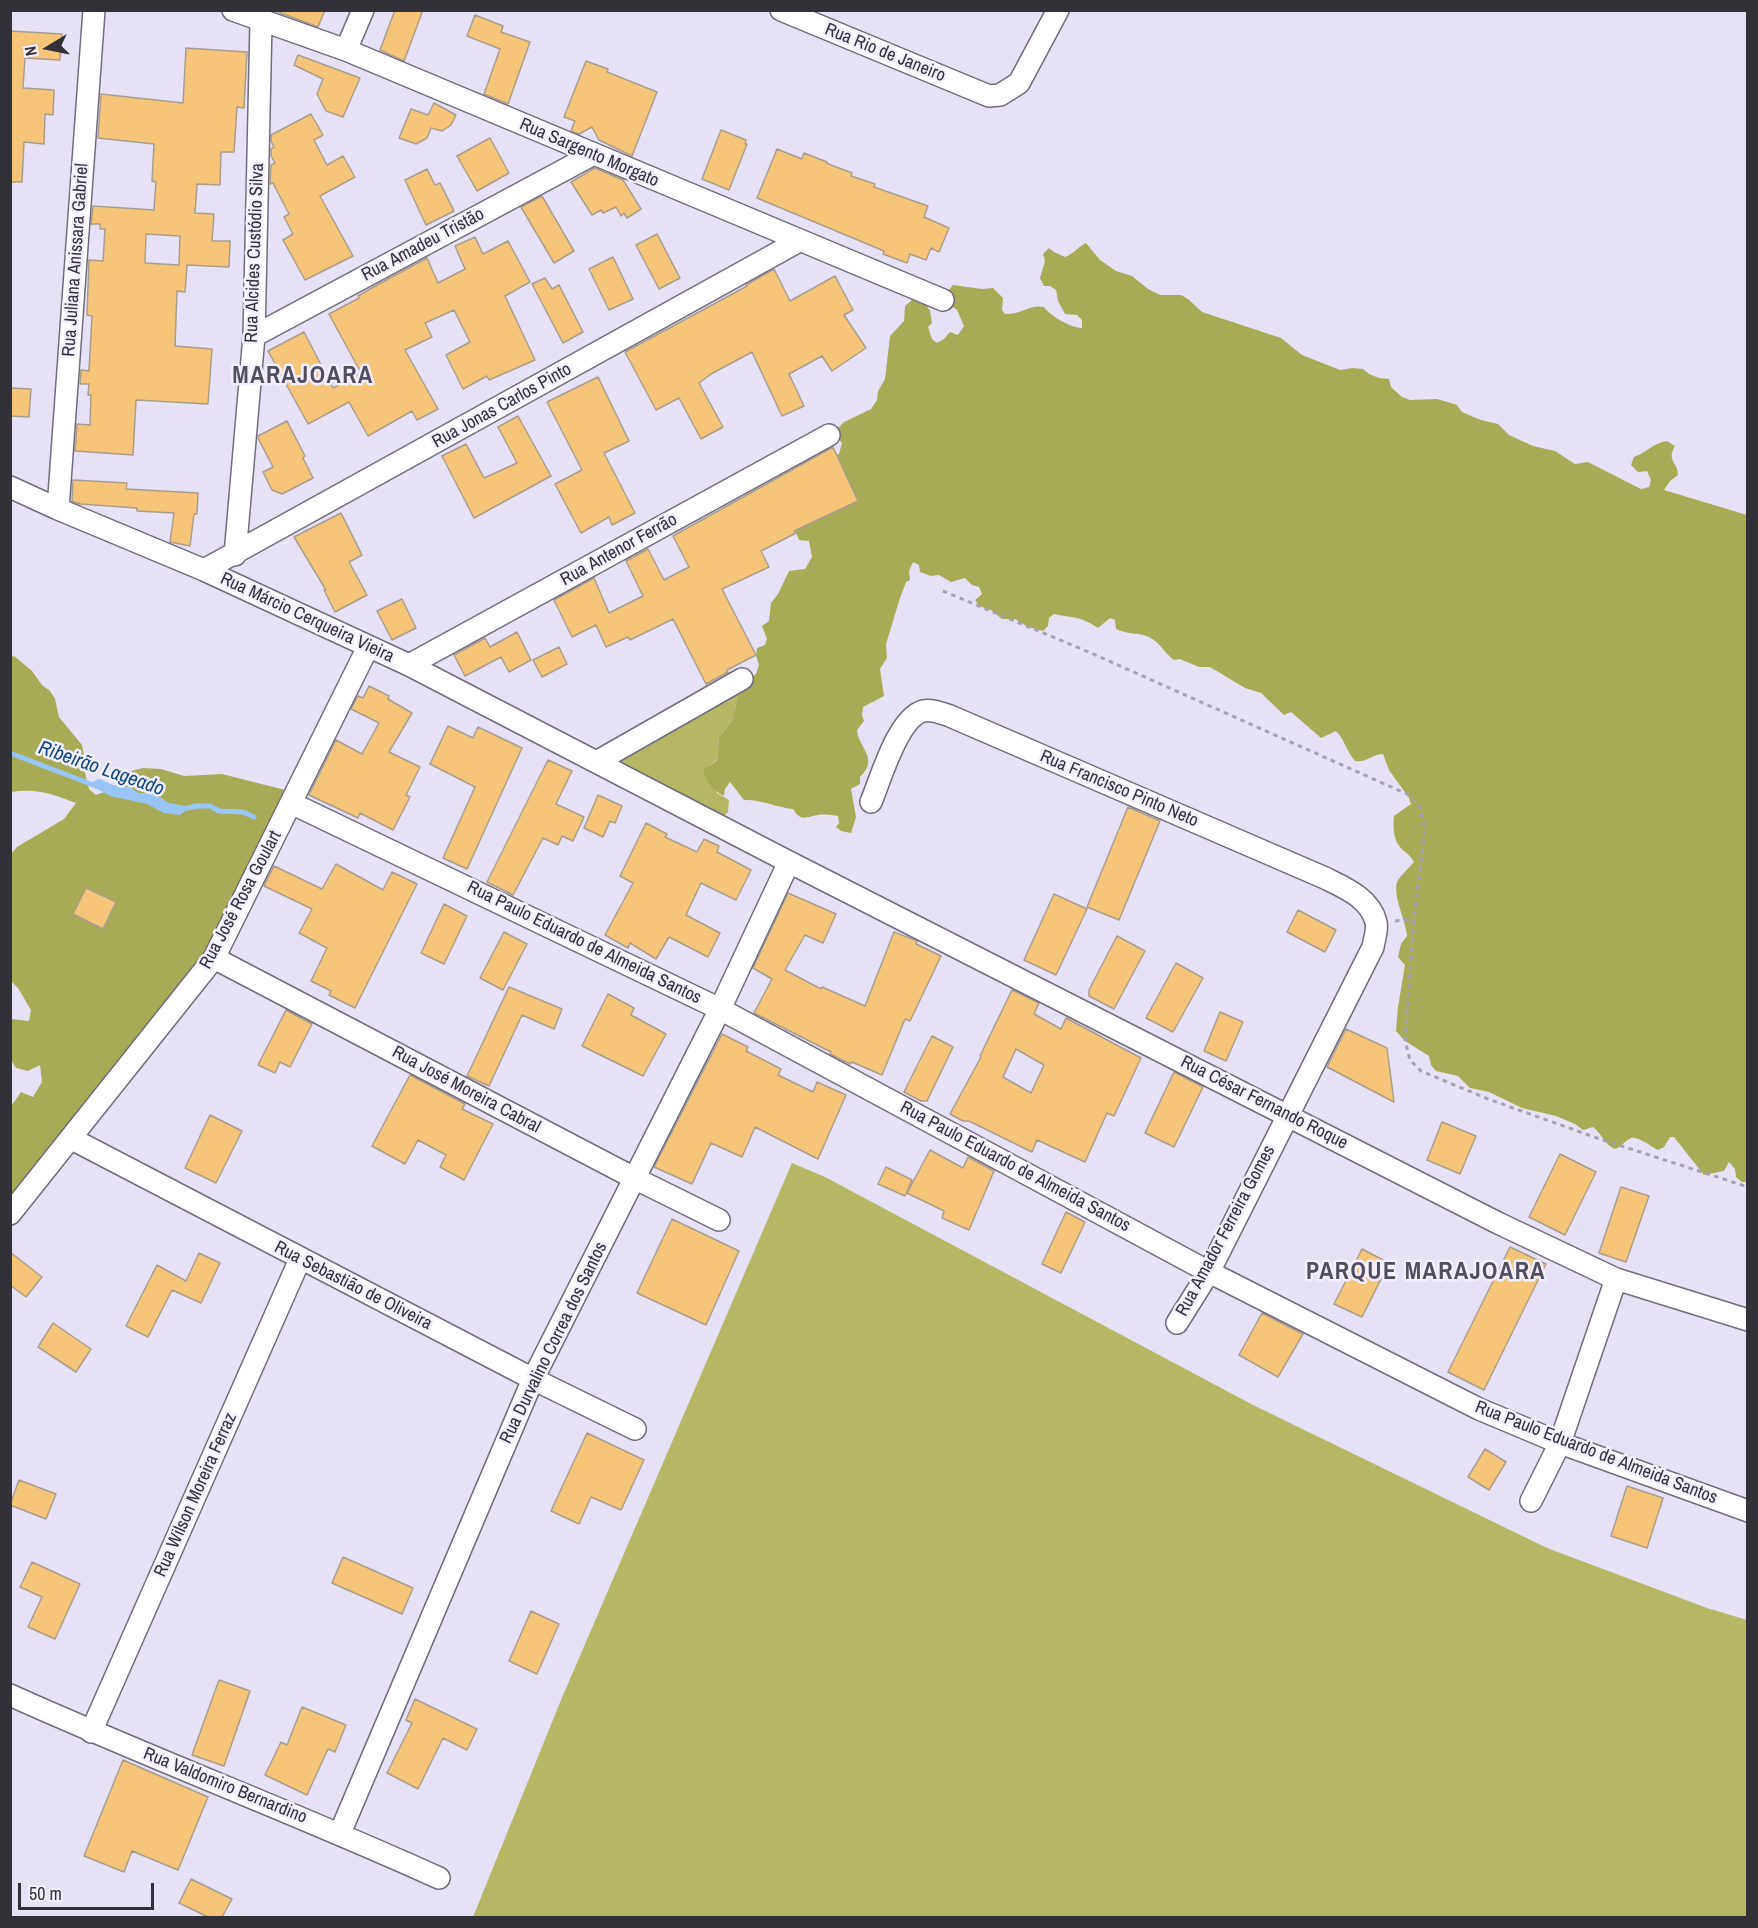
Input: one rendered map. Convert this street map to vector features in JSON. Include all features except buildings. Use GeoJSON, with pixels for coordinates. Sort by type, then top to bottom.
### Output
{"type":"FeatureCollection","features":[{"type":"Feature","properties":{"kind":"street","name":"Rua Juliana Anissara Gabriel"},"geometry":{"type":"LineString","coordinates":[[58,509],[94,10]]}},
{"type":"Feature","properties":{"kind":"street","name":"Rua Sargento Morgato"},"geometry":{"type":"LineString","coordinates":[[233,10],[261,22],[346,50],[592,155],[943,300]]}},
{"type":"Feature","properties":{"kind":"street"},"geometry":{"type":"LineString","coordinates":[[346,50],[363,10]]}},
{"type":"Feature","properties":{"kind":"street","name":"Rua Rio de Janeiro"},"geometry":{"type":"LineString","coordinates":[[782,10],[989,96],[1000,95],[1019,83],[1058,10]]}},
{"type":"Feature","properties":{"kind":"street","name":"Rua Alcides Custódio Silva"},"geometry":{"type":"LineString","coordinates":[[235,555],[254,336],[261,22]]}},
{"type":"Feature","properties":{"kind":"street","name":"Rua Amadeu Tristão"},"geometry":{"type":"LineString","coordinates":[[254,336],[592,155]]}},
{"type":"Feature","properties":{"kind":"street","name":"Rua Jonas Carlos Pinto"},"geometry":{"type":"LineString","coordinates":[[204,570],[235,555],[799,241]]}},
{"type":"Feature","properties":{"kind":"street","name":"Rua Antenor Ferrão"},"geometry":{"type":"LineString","coordinates":[[409,665],[829,435]]}},
{"type":"Feature","properties":{"kind":"street","name":"Rua Márcio Cerqueira Vieira"},"geometry":{"type":"LineString","coordinates":[[10,487],[204,570],[409,665],[789,862]]}},
{"type":"Feature","properties":{"kind":"street","name":"Rua José Rosa Goulart"},"geometry":{"type":"LineString","coordinates":[[10,1214],[214,958],[368,647]]}},
{"type":"Feature","properties":{"kind":"street"},"geometry":{"type":"LineString","coordinates":[[598,761],[742,679]]}},
{"type":"Feature","properties":{"kind":"street","name":"Rua Francisco Pinto Neto"},"geometry":{"type":"LineString","coordinates":[[871,802],[907,722],[913,715],[925,711],[940,713],[1352,891],[1368,906],[1376,924],[1373,947]]}},
{"type":"Feature","properties":{"kind":"street","name":"Rua Paulo Eduardo de Almeida Santos"},"geometry":{"type":"LineString","coordinates":[[291,803],[720,1009],[1209,1272],[1479,1409],[1560,1443],[1748,1511]]}},
{"type":"Feature","properties":{"kind":"street","name":"Rua Durvalino Correa dos Santos"},"geometry":{"type":"LineString","coordinates":[[340,1833],[533,1379],[720,1009],[789,862]]}},
{"type":"Feature","properties":{"kind":"street","name":"Rua César Fernando Roque"},"geometry":{"type":"LineString","coordinates":[[789,862],[1498,1223],[1616,1279],[1748,1320]]}},
{"type":"Feature","properties":{"kind":"street","name":"Rua Amador Ferreira Gomes"},"geometry":{"type":"LineString","coordinates":[[1177,1323],[1209,1272],[1373,947]]}},
{"type":"Feature","properties":{"kind":"street","name":"Rua José Moreira Cabral"},"geometry":{"type":"LineString","coordinates":[[214,958],[634,1178],[719,1220]]}},
{"type":"Feature","properties":{"kind":"street","name":"Rua Sebastião de Oliveira"},"geometry":{"type":"LineString","coordinates":[[72,1139],[533,1379],[636,1429]]}},
{"type":"Feature","properties":{"kind":"street","name":"Rua Wilson Moreira Ferraz"},"geometry":{"type":"LineString","coordinates":[[91,1732],[300,1259]]}},
{"type":"Feature","properties":{"kind":"street"},"geometry":{"type":"LineString","coordinates":[[1531,1501],[1560,1443],[1616,1279]]}},
{"type":"Feature","properties":{"kind":"street","name":"Rua Valdomiro Bernardino"},"geometry":{"type":"LineString","coordinates":[[10,1695],[91,1732],[340,1833],[439,1878]]}},
{"type":"Feature","properties":{"kind":"green space"},"geometry":{"type":"Polygon","coordinates":[[[1086,243],[1100,260],[1116,271],[1132,276],[1160,295],[1181,295],[1202,312],[1281,338],[1302,355],[1340,370],[1363,369],[1379,378],[1389,379],[1391,387],[1402,397],[1410,400],[1437,399],[1457,405],[1462,412],[1498,424],[1509,435],[1533,446],[1555,451],[1575,464],[1588,462],[1641,489],[1649,487],[1651,480],[1647,471],[1638,472],[1631,465],[1634,457],[1667,441],[1675,446],[1672,458],[1678,475],[1664,490],[1747,515],[1747,1182],[1742,1182],[1736,1177],[1735,1169],[1729,1162],[1724,1171],[1704,1175],[1674,1137],[1670,1137],[1664,1147],[1658,1150],[1634,1138],[1615,1149],[1593,1127],[1583,1130],[1556,1116],[1522,1108],[1489,1092],[1470,1088],[1458,1076],[1436,1071],[1431,1065],[1429,1056],[1405,1041],[1396,1031],[1405,965],[1398,957],[1401,944],[1407,936],[1396,885],[1414,862],[1398,844],[1394,828],[1394,816],[1411,804],[1389,770],[1383,754],[1363,761],[1355,761],[1336,731],[1321,738],[1291,712],[1284,715],[1261,693],[1245,688],[1210,667],[1199,667],[1180,659],[1174,660],[1149,637],[1116,629],[1115,620],[1110,618],[1098,628],[1081,619],[1054,614],[1049,618],[1048,626],[1043,631],[1028,627],[1015,619],[1002,619],[991,610],[979,606],[975,600],[982,594],[979,587],[972,585],[965,578],[951,582],[939,575],[931,576],[920,572],[919,565],[913,562],[909,571],[910,580],[906,582],[900,598],[886,644],[887,658],[880,669],[884,696],[863,707],[864,721],[857,730],[868,764],[860,777],[860,784],[851,789],[856,817],[851,833],[841,831],[836,827],[839,823],[838,816],[801,817],[793,809],[744,800],[730,782],[725,789],[724,796],[710,785],[703,769],[717,760],[719,737],[732,721],[740,686],[756,674],[759,665],[756,655],[757,648],[765,645],[767,639],[762,626],[769,621],[771,603],[789,571],[805,569],[812,557],[809,541],[799,540],[796,533],[797,522],[831,456],[839,454],[842,443],[837,437],[837,429],[844,422],[871,409],[877,400],[878,391],[885,379],[890,336],[904,321],[905,306],[913,299],[924,301],[930,311],[932,323],[928,327],[932,339],[937,343],[950,332],[958,335],[964,326],[957,310],[950,305],[945,295],[953,285],[982,289],[993,288],[1003,298],[1002,310],[1005,314],[1039,306],[1044,307],[1061,321],[1082,328],[1082,320],[1077,315],[1065,314],[1058,301],[1056,290],[1050,286],[1044,286],[1040,278],[1045,261],[1043,254],[1049,248],[1065,257],[1086,243]]]}},
{"type":"Feature","properties":{"kind":"green space"},"geometry":{"type":"Polygon","coordinates":[[[14,656],[32,671],[55,699],[59,717],[82,745],[89,789],[96,795],[120,786],[127,772],[143,768],[161,769],[184,776],[222,774],[297,793],[214,958],[11,1198],[12,1105],[21,1092],[33,1097],[42,1082],[40,1065],[28,1071],[16,1068],[11,1060],[11,1019],[29,1021],[31,1010],[11,981],[11,854],[17,847],[64,819],[76,803],[37,791],[11,792],[10,657],[14,656]]]}},
{"type":"Feature","properties":{"kind":"green space"},"geometry":{"type":"Polygon","coordinates":[[[740,686],[732,721],[719,737],[717,759],[710,766],[717,793],[729,800],[728,812],[723,817],[598,761],[740,686]]]}},
{"type":"Feature","properties":{"kind":"green space"},"geometry":{"type":"Polygon","coordinates":[[[792,1163],[825,1177],[1253,1405],[1547,1548],[1707,1608],[1747,1620],[1747,1917],[473,1917],[561,1700],[792,1163]]]}},
{"type":"Feature","properties":{"kind":"water"},"geometry":{"type":"Polygon","coordinates":[[[100,779],[113,785],[129,787],[139,793],[154,793],[169,803],[190,807],[180,815],[164,813],[147,804],[110,796],[90,785],[100,779]]]}},
{"type":"Feature","properties":{"kind":"waterway","name":"Ribeirão Lageado"},"geometry":{"type":"LineString","coordinates":[[10,753],[96,786]]}},
{"type":"Feature","properties":{"kind":"waterway","name":"Ribeirão Lageado"},"geometry":{"type":"LineString","coordinates":[[183,809],[210,806],[219,811],[243,812],[254,817]]}},
{"type":"Feature","properties":{"kind":"district","name":"MARAJOARA"},"geometry":{"type":"Point","coordinates":[303,377]}},
{"type":"Feature","properties":{"kind":"district","name":"PARQUE MARAJOARA"},"geometry":{"type":"Point","coordinates":[1426,1273]}}]}
